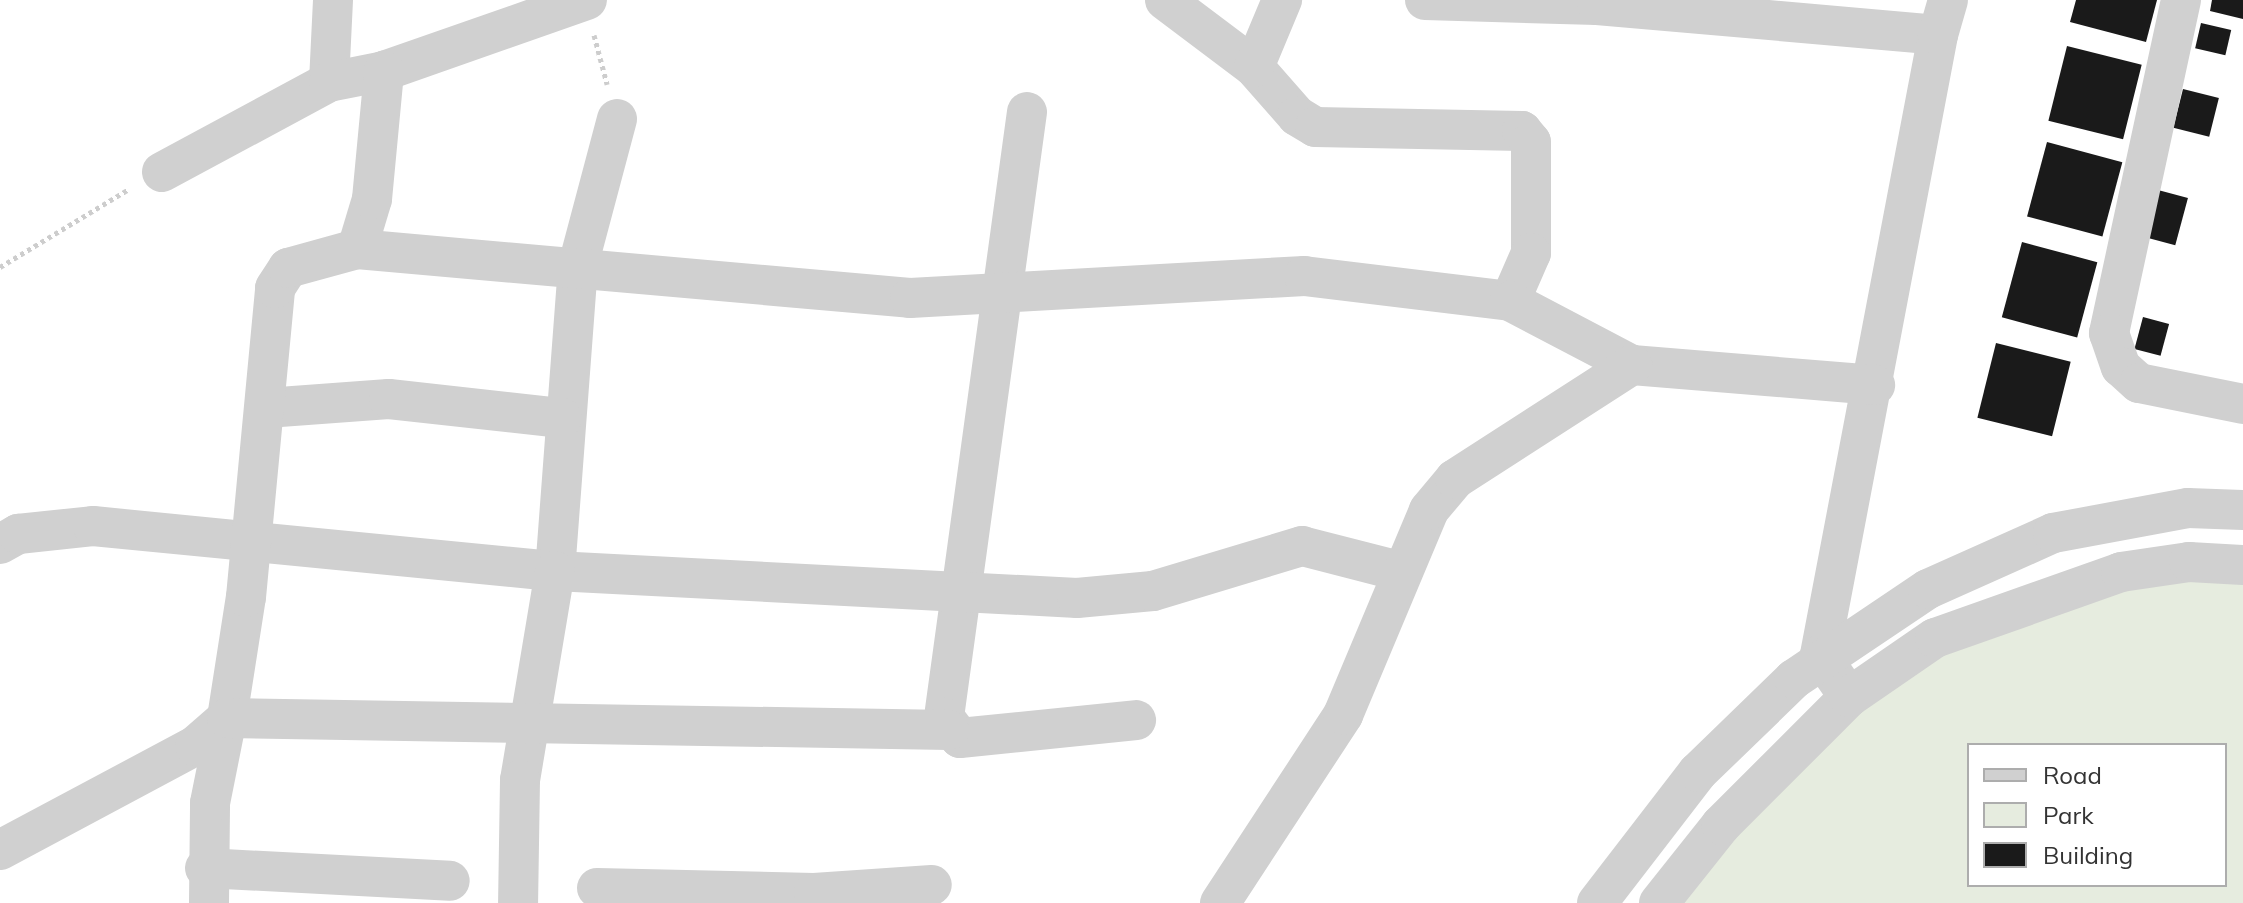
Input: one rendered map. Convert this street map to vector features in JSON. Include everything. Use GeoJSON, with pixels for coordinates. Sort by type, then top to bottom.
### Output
{"type":"FeatureCollection","features":[{"type":"Feature","properties":{"kind":"street"},"geometry":{"type":"LineString","coordinates":[[329,82],[333,0]]}},
{"type":"Feature","properties":{"kind":"street"},"geometry":{"type":"LineString","coordinates":[[1165,0],[1254,67],[1315,127],[1499,127],[1528,136],[1535,196],[1531,253],[1510,301]]}},
{"type":"Feature","properties":{"kind":"street"},"geometry":{"type":"LineString","coordinates":[[1254,67],[1282,0]]}},
{"type":"Feature","properties":{"kind":"street"},"geometry":{"type":"LineString","coordinates":[[1425,0],[1943,18],[1875,385],[1820,655],[1849,697]]}},
{"type":"Feature","properties":{"kind":"street"},"geometry":{"type":"LineString","coordinates":[[2181,0],[2109,333],[2121,367],[2139,383],[2243,404]]}},
{"type":"Feature","properties":{"kind":"street"},"geometry":{"type":"LineString","coordinates":[[162,172],[329,82],[384,71],[586,2]]}},
{"type":"Feature","properties":{"kind":"street"},"geometry":{"type":"LineString","coordinates":[[357,249],[372,199],[384,71]]}},
{"type":"Feature","properties":{"kind":"street"},"geometry":{"type":"LineString","coordinates":[[1027,112],[1006,294],[944,717],[949,730],[960,738],[1136,720]]}},
{"type":"Feature","properties":{"kind":"street"},"geometry":{"type":"LineString","coordinates":[[518,903],[520,780],[555,571],[562,418],[578,266],[617,119]]}},
{"type":"Feature","properties":{"kind":"street"},"geometry":{"type":"LineString","coordinates":[[450,881],[207,886],[210,803],[227,718],[252,537],[279,277],[288,268],[357,249],[578,266],[910,298],[1304,276],[1510,301],[1632,365],[1875,385]]}},
{"type":"Feature","properties":{"kind":"street"},"geometry":{"type":"LineString","coordinates":[[1220,903],[1343,715],[1429,510],[1455,479],[1632,365]]}},
{"type":"Feature","properties":{"kind":"street"},"geometry":{"type":"LineString","coordinates":[[266,408],[389,399],[562,418]]}},
{"type":"Feature","properties":{"kind":"street"},"geometry":{"type":"LineString","coordinates":[[1597,903],[1698,772],[1820,655],[1928,589],[2053,533],[2188,508],[2243,510]]}},
{"type":"Feature","properties":{"kind":"street"},"geometry":{"type":"LineString","coordinates":[[0,544],[18,534],[93,526],[252,537],[555,571],[961,595],[1077,598],[1153,591],[1302,546],[1403,572]]}},
{"type":"Feature","properties":{"kind":"street"},"geometry":{"type":"LineString","coordinates":[[1659,903],[1721,825],[1849,697],[1935,638],[2121,572],[2189,562],[2243,565]]}},
{"type":"Feature","properties":{"kind":"street"},"geometry":{"type":"LineString","coordinates":[[0,850],[195,746],[227,718],[532,719],[949,730]]}},
{"type":"Feature","properties":{"kind":"street"},"geometry":{"type":"LineString","coordinates":[[597,888],[814,898],[932,885]]}},
{"type":"Feature","properties":{"kind":"path"},"geometry":{"type":"LineString","coordinates":[[586,2],[617,119]]}},
{"type":"Feature","properties":{"kind":"path"},"geometry":{"type":"LineString","coordinates":[[0,267],[162,172]]}},
{"type":"Feature","properties":{"kind":"green space"},"geometry":{"type":"Polygon","coordinates":[[[2243,570],[2243,903],[1657,903],[1893,669],[2079,577],[2243,570]]]}},
{"type":"Feature","properties":{"kind":"building"},"geometry":{"type":"Polygon","coordinates":[[[2076,0],[2157,0],[2146,42],[2070,22],[2076,0]]]}},
{"type":"Feature","properties":{"kind":"building"},"geometry":{"type":"Polygon","coordinates":[[[2212,0],[2243,0],[2243,19],[2210,11],[2212,0]]]}},
{"type":"Feature","properties":{"kind":"building"},"geometry":{"type":"Polygon","coordinates":[[[2201,23],[2231,30],[2225,55],[2195,48],[2201,23]]]}},
{"type":"Feature","properties":{"kind":"building"},"geometry":{"type":"Polygon","coordinates":[[[2067,46],[2142,65],[2123,139],[2048,121],[2067,46]]]}},
{"type":"Feature","properties":{"kind":"building"},"geometry":{"type":"Polygon","coordinates":[[[2183,89],[2219,98],[2209,137],[2173,128],[2183,89]]]}},
{"type":"Feature","properties":{"kind":"building"},"geometry":{"type":"Polygon","coordinates":[[[2047,142],[2122,162],[2102,237],[2027,216],[2047,142]]]}},
{"type":"Feature","properties":{"kind":"building"},"geometry":{"type":"Polygon","coordinates":[[[2158,190],[2188,198],[2175,245],[2145,237],[2158,190]]]}},
{"type":"Feature","properties":{"kind":"building"},"geometry":{"type":"Polygon","coordinates":[[[2022,242],[2097,262],[2077,338],[2002,317],[2022,242]]]}},
{"type":"Feature","properties":{"kind":"building"},"geometry":{"type":"Polygon","coordinates":[[[2143,317],[2169,324],[2161,356],[2134,349],[2143,317]]]}},
{"type":"Feature","properties":{"kind":"building"},"geometry":{"type":"Polygon","coordinates":[[[1996,343],[2071,362],[2052,436],[1977,418],[1996,343]]]}}]}
